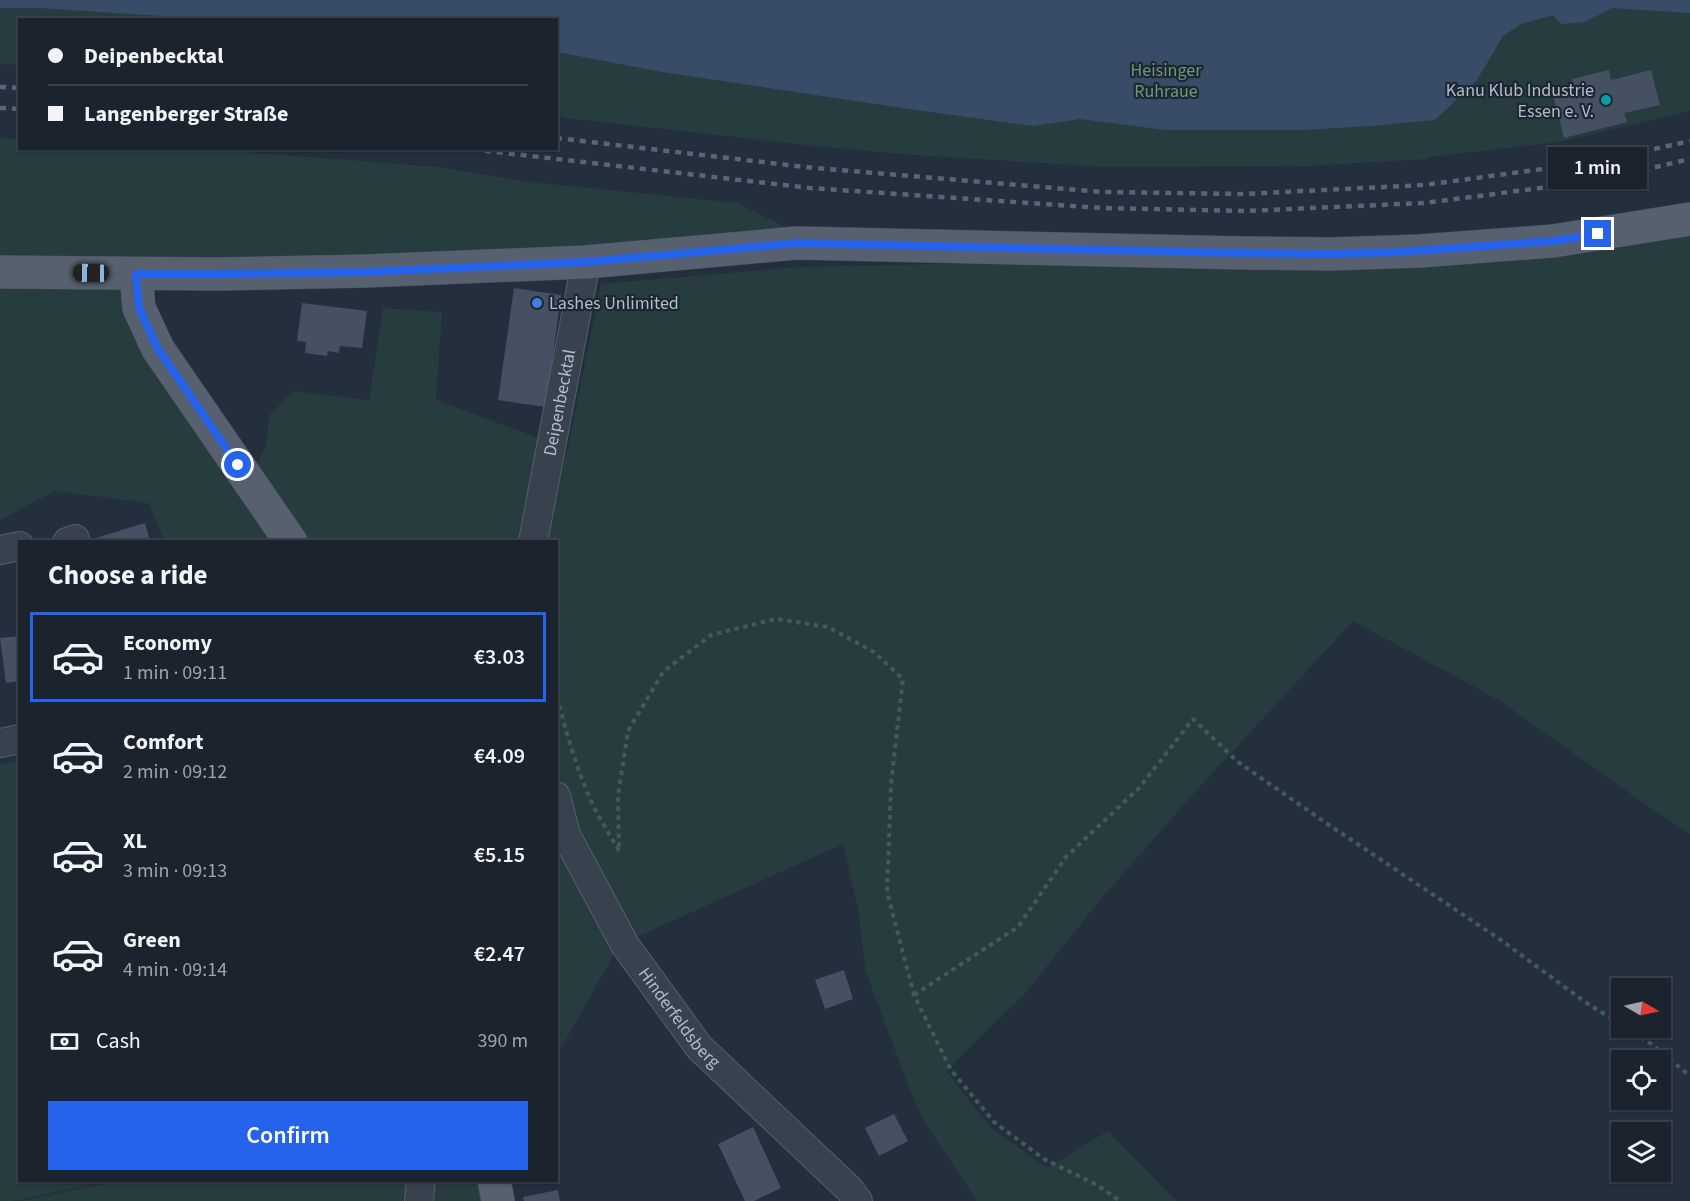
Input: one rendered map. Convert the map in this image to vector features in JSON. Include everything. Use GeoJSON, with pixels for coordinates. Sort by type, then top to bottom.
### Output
{"type":"FeatureCollection","features":[{"type":"Feature","properties":{"kind":"main road"},"geometry":{"type":"LineString","coordinates":[[0,272],[218,274],[366,272],[586,262],[797,243],[1330,254],[1420,251],[1553,241],[1690,219]]}},
{"type":"Feature","properties":{"kind":"main road"},"geometry":{"type":"LineString","coordinates":[[136,274],[139,308],[158,349],[290,540]]}},
{"type":"Feature","properties":{"kind":"main road"},"geometry":{"type":"LineString","coordinates":[[494,1182],[498,1201]]}},
{"type":"Feature","properties":{"kind":"street","name":"Deipenbecktal"},"geometry":{"type":"LineString","coordinates":[[533,540],[586,262]]}},
{"type":"Feature","properties":{"kind":"street"},"geometry":{"type":"LineString","coordinates":[[0,550],[18,546]]}},
{"type":"Feature","properties":{"kind":"street"},"geometry":{"type":"LineString","coordinates":[[0,743],[18,739]]}},
{"type":"Feature","properties":{"kind":"street","name":"Hinderfeldsberg"},"geometry":{"type":"LineString","coordinates":[[558,804],[566,835],[624,945],[699,1047],[849,1189],[858,1201]]}},
{"type":"Feature","properties":{"kind":"street"},"geometry":{"type":"LineString","coordinates":[[419,1201],[421,1182]]}},
{"type":"Feature","properties":{"kind":"path"},"geometry":{"type":"LineString","coordinates":[[558,698],[577,764],[597,814],[620,851],[618,796],[628,731],[663,672],[679,659],[711,634],[776,619],[828,627],[874,652],[903,680],[891,784],[887,892],[914,995],[951,1070],[994,1122],[1044,1159],[1097,1185],[1120,1201]]}},
{"type":"Feature","properties":{"kind":"path"},"geometry":{"type":"LineString","coordinates":[[914,995],[1018,927],[1066,857],[1138,788],[1193,719],[1238,762],[1498,938],[1611,1018]]}},
{"type":"Feature","properties":{"kind":"path"},"geometry":{"type":"LineString","coordinates":[[1642,1038],[1690,1076]]}},
{"type":"Feature","properties":{"kind":"green space","name":"Heisinger Ruhraue"},"geometry":{"type":"Polygon","coordinates":[[[0,0],[1690,0],[1690,111],[1559,142],[1430,157],[1429,159],[1308,166],[1105,167],[914,155],[558,117],[558,18],[18,18],[18,65],[0,64],[0,0]]]}},
{"type":"Feature","properties":{"kind":"green space"},"geometry":{"type":"Polygon","coordinates":[[[0,138],[18,139],[18,150],[220,150],[438,167],[530,182],[738,203],[799,234],[368,259],[0,257],[0,138]]]}},
{"type":"Feature","properties":{"kind":"green space"},"geometry":{"type":"Polygon","coordinates":[[[1690,223],[1690,834],[1497,699],[1353,621],[1195,792],[1101,899],[1026,992],[946,1071],[990,1127],[1047,1168],[1108,1131],[1176,1201],[977,1201],[925,1123],[909,1088],[865,969],[859,914],[843,844],[621,944],[558,805],[558,540],[545,540],[568,447],[601,284],[798,267],[1241,258],[1690,223]]]}},
{"type":"Feature","properties":{"kind":"green space"},"geometry":{"type":"Polygon","coordinates":[[[0,270],[135,276],[136,305],[287,540],[164,540],[149,503],[55,491],[0,520],[0,270]]]}},
{"type":"Feature","properties":{"kind":"green space"},"geometry":{"type":"Polygon","coordinates":[[[383,308],[442,312],[436,400],[549,442],[532,540],[291,540],[248,478],[265,449],[269,416],[293,391],[369,400],[383,308]]]}},
{"type":"Feature","properties":{"kind":"green space"},"geometry":{"type":"Polygon","coordinates":[[[18,760],[18,1182],[104,1182],[13,1201],[0,1201],[0,765],[18,760]]]}},
{"type":"Feature","properties":{"kind":"green space"},"geometry":{"type":"Polygon","coordinates":[[[558,816],[619,945],[563,1045],[558,1050],[558,816]]]}},
{"type":"Feature","properties":{"kind":"green space"},"geometry":{"type":"Polygon","coordinates":[[[113,1182],[492,1182],[496,1201],[21,1201],[113,1182]]]}},
{"type":"Feature","properties":{"kind":"water","name":"Heisinger Ruhraue"},"geometry":{"type":"Polygon","coordinates":[[[0,0],[1690,0],[1690,13],[1612,8],[1585,22],[1561,24],[1553,15],[1521,24],[1503,36],[1477,80],[1435,120],[1302,130],[1166,130],[1080,119],[1033,126],[662,72],[558,52],[558,18],[192,18],[39,8],[0,8],[0,0]]]}},
{"type":"Feature","properties":{"kind":"building","name":"Kanu Klub Industrie Essen e. V."},"geometry":{"type":"Polygon","coordinates":[[[1609,70],[1611,80],[1651,70],[1660,105],[1624,113],[1627,122],[1564,138],[1553,95],[1575,90],[1572,79],[1609,70]]]}},
{"type":"Feature","properties":{"kind":"building"},"geometry":{"type":"Polygon","coordinates":[[[514,288],[561,295],[546,407],[498,400],[514,288]]]}},
{"type":"Feature","properties":{"kind":"building"},"geometry":{"type":"Polygon","coordinates":[[[302,303],[367,311],[362,348],[340,346],[339,353],[328,351],[327,356],[305,353],[306,342],[297,341],[302,303]]]}},
{"type":"Feature","properties":{"kind":"building"},"geometry":{"type":"Polygon","coordinates":[[[145,523],[149,540],[89,540],[145,523]]]}},
{"type":"Feature","properties":{"kind":"building"},"geometry":{"type":"Polygon","coordinates":[[[18,636],[18,681],[6,683],[0,638],[18,636]]]}},
{"type":"Feature","properties":{"kind":"building"},"geometry":{"type":"Polygon","coordinates":[[[844,970],[853,999],[825,1009],[815,980],[844,970]]]}},
{"type":"Feature","properties":{"kind":"building"},"geometry":{"type":"Polygon","coordinates":[[[894,1114],[908,1141],[879,1156],[865,1128],[894,1114]]]}},
{"type":"Feature","properties":{"kind":"building"},"geometry":{"type":"Polygon","coordinates":[[[753,1127],[781,1188],[754,1201],[745,1201],[718,1144],[753,1127]]]}},
{"type":"Feature","properties":{"kind":"building"},"geometry":{"type":"Polygon","coordinates":[[[558,1190],[560,1201],[524,1201],[523,1197],[558,1190]]]}},
{"type":"Feature","properties":{"kind":"railway"},"geometry":{"type":"LineString","coordinates":[[0,87],[18,88]]}},
{"type":"Feature","properties":{"kind":"railway"},"geometry":{"type":"LineString","coordinates":[[0,108],[18,109]]}},
{"type":"Feature","properties":{"kind":"railway"},"geometry":{"type":"LineString","coordinates":[[558,138],[814,168],[1103,192],[1244,194],[1424,185],[1595,162],[1690,141]]}},
{"type":"Feature","properties":{"kind":"railway"},"geometry":{"type":"LineString","coordinates":[[478,150],[810,188],[1102,208],[1245,211],[1424,203],[1596,181],[1690,159]]}},
{"type":"Feature","properties":{"kind":"place","name":"Kanu Klub Industrie Essen e. V."},"geometry":{"type":"Point","coordinates":[1606,100]}},
{"type":"Feature","properties":{"kind":"place","name":"Lashes Unlimited"},"geometry":{"type":"Point","coordinates":[537,303]}},
{"type":"Feature","properties":{"kind":"route"},"geometry":{"type":"LineString","coordinates":[[238,465],[158,349],[139,308],[136,274],[366,272],[586,262],[797,243],[1330,254],[1420,251],[1553,241],[1598,234]]}}]}
